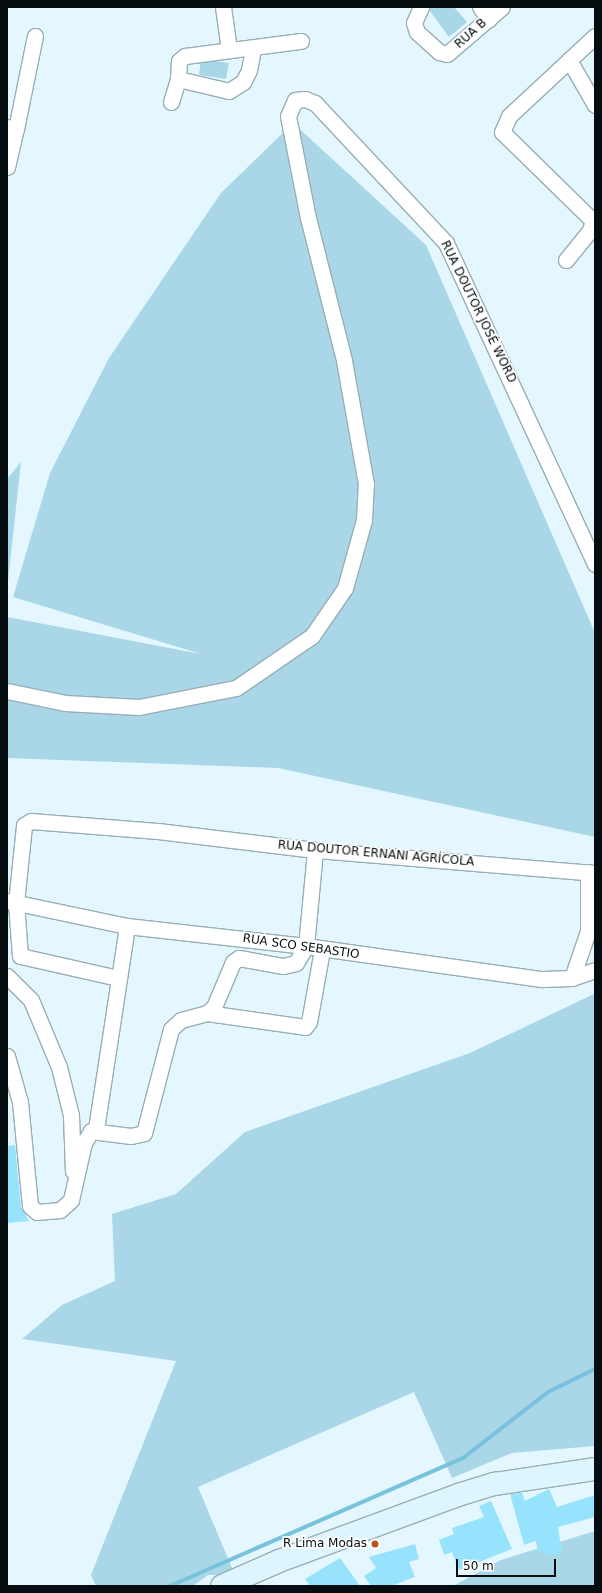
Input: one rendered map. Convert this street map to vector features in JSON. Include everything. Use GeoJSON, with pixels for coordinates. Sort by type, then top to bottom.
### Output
{"type":"FeatureCollection","features":[{"type":"Feature","properties":{"kind":"street"},"geometry":{"type":"LineString","coordinates":[[223,7],[229,49]]}},
{"type":"Feature","properties":{"kind":"street"},"geometry":{"type":"LineString","coordinates":[[480,7],[489,19]]}},
{"type":"Feature","properties":{"kind":"street","name":"RUA B"},"geometry":{"type":"LineString","coordinates":[[419,11],[414,23],[417,32],[439,52],[447,54],[502,7]]}},
{"type":"Feature","properties":{"kind":"street"},"geometry":{"type":"LineString","coordinates":[[7,167],[11,128],[35,36]]}},
{"type":"Feature","properties":{"kind":"street"},"geometry":{"type":"LineString","coordinates":[[566,260],[590,230],[593,221],[502,132],[509,116],[595,36]]}},
{"type":"Feature","properties":{"kind":"street"},"geometry":{"type":"LineString","coordinates":[[170,102],[178,79],[181,57],[229,49],[253,49],[301,41]]}},
{"type":"Feature","properties":{"kind":"street"},"geometry":{"type":"LineString","coordinates":[[178,79],[229,91],[243,82],[249,70],[253,49]]}},
{"type":"Feature","properties":{"kind":"street"},"geometry":{"type":"LineString","coordinates":[[569,60],[595,105]]}},
{"type":"Feature","properties":{"kind":"street","name":"RUA DOUTOR JOSÉ WORD"},"geometry":{"type":"LineString","coordinates":[[7,691],[65,704],[139,707],[236,688],[312,636],[345,588],[364,520],[366,484],[344,360],[308,218],[288,116],[295,100],[305,99],[315,103],[446,243],[595,564]]}},
{"type":"Feature","properties":{"kind":"street","name":"RUA DOUTOR ERNANI AGRÍCOLA"},"geometry":{"type":"LineString","coordinates":[[118,978],[23,959],[18,952],[11,902],[21,831],[31,821],[158,831],[316,850],[592,872]]}},
{"type":"Feature","properties":{"kind":"street"},"geometry":{"type":"LineString","coordinates":[[207,1013],[214,1007],[233,962],[239,958],[291,966],[306,946],[316,850]]}},
{"type":"Feature","properties":{"kind":"street"},"geometry":{"type":"LineString","coordinates":[[572,978],[588,931],[592,872]]}},
{"type":"Feature","properties":{"kind":"street","name":"RUA SCO SEBASTIO"},"geometry":{"type":"LineString","coordinates":[[11,902],[127,926],[306,946],[322,950],[542,979],[572,978],[595,970]]}},
{"type":"Feature","properties":{"kind":"street"},"geometry":{"type":"LineString","coordinates":[[96,1129],[127,926]]}},
{"type":"Feature","properties":{"kind":"street"},"geometry":{"type":"LineString","coordinates":[[7,1056],[20,1102],[30,1206],[37,1212],[60,1210],[66,1206],[74,1194],[84,1143],[87,1135],[96,1129],[131,1136],[144,1133],[171,1029],[181,1020],[207,1013],[308,1026],[322,950]]}},
{"type":"Feature","properties":{"kind":"street"},"geometry":{"type":"LineString","coordinates":[[7,976],[31,1000],[60,1066],[71,1115],[74,1194]]}},
{"type":"Feature","properties":{"kind":"street"},"geometry":{"type":"LineString","coordinates":[[222,1586],[279,1560],[458,1495],[495,1484],[595,1469]]}},
{"type":"Feature","properties":{"kind":"shaded area"},"geometry":{"type":"Polygon","coordinates":[[[427,7],[454,7],[467,22],[449,37],[427,7]]]}},
{"type":"Feature","properties":{"kind":"shaded area"},"geometry":{"type":"Polygon","coordinates":[[[201,59],[229,63],[226,79],[199,75],[201,59]]]}},
{"type":"Feature","properties":{"kind":"shaded area"},"geometry":{"type":"Polygon","coordinates":[[[293,123],[426,245],[595,633],[595,837],[278,768],[7,758],[7,617],[201,654],[13,597],[50,473],[109,358],[221,193],[293,123]]]}},
{"type":"Feature","properties":{"kind":"shaded area"},"geometry":{"type":"Polygon","coordinates":[[[21,462],[7,590],[7,479],[21,462]]]}},
{"type":"Feature","properties":{"kind":"shaded area"},"geometry":{"type":"Polygon","coordinates":[[[594,994],[595,1446],[512,1453],[452,1478],[414,1392],[198,1487],[235,1575],[208,1575],[193,1586],[96,1586],[91,1575],[176,1361],[22,1339],[62,1305],[115,1281],[112,1214],[176,1194],[245,1132],[470,1053],[594,994]]]}},
{"type":"Feature","properties":{"kind":"shaded area"},"geometry":{"type":"Polygon","coordinates":[[[595,1531],[595,1586],[453,1586],[501,1560],[595,1531]]]}},
{"type":"Feature","properties":{"kind":"building"},"geometry":{"type":"Polygon","coordinates":[[[15,1145],[21,1207],[29,1221],[7,1223],[7,1146],[15,1145]]]}},
{"type":"Feature","properties":{"kind":"building"},"geometry":{"type":"Polygon","coordinates":[[[549,1489],[557,1507],[595,1495],[595,1517],[558,1527],[562,1553],[546,1556],[546,1553],[538,1553],[536,1541],[524,1545],[510,1494],[522,1493],[525,1501],[549,1489]]]}},
{"type":"Feature","properties":{"kind":"building"},"geometry":{"type":"Polygon","coordinates":[[[491,1501],[512,1549],[459,1570],[452,1552],[444,1555],[439,1540],[454,1534],[452,1528],[484,1517],[479,1506],[491,1501]]]}},
{"type":"Feature","properties":{"kind":"building"},"geometry":{"type":"Polygon","coordinates":[[[415,1544],[419,1559],[409,1562],[415,1577],[391,1586],[371,1586],[364,1576],[376,1568],[369,1557],[415,1544]]]}},
{"type":"Feature","properties":{"kind":"building"},"geometry":{"type":"Polygon","coordinates":[[[340,1558],[360,1586],[310,1586],[305,1579],[340,1558]]]}},
{"type":"Feature","properties":{"kind":"waterway"},"geometry":{"type":"LineString","coordinates":[[170,1586],[463,1458],[548,1392],[595,1369]]}},
{"type":"Feature","properties":{"kind":"place","name":"R Lima Modas"},"geometry":{"type":"Point","coordinates":[375,1544]}}]}
